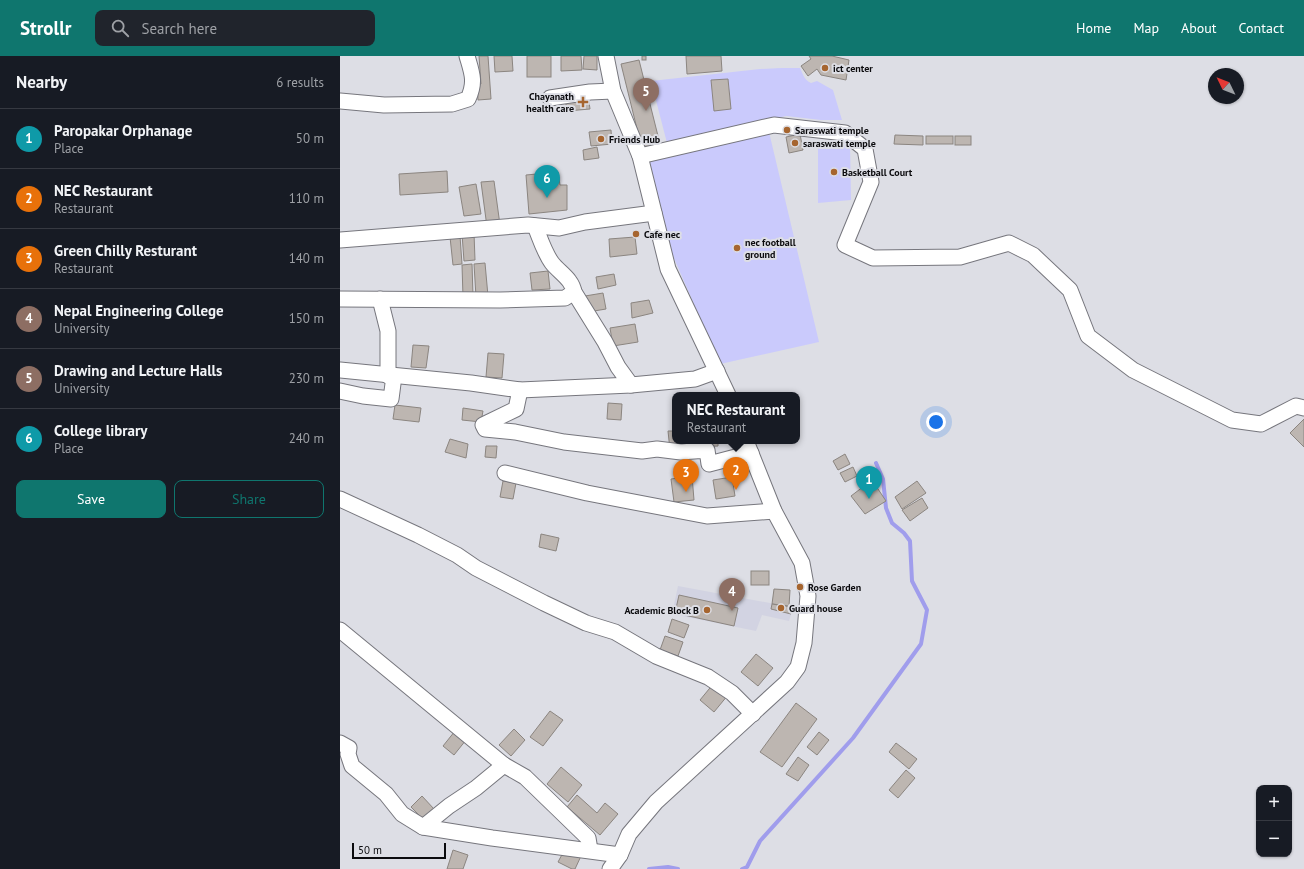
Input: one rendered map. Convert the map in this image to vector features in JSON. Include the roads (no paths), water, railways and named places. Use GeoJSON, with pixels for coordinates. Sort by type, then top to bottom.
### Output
{"type":"FeatureCollection","features":[{"type":"Feature","properties":{"kind":"street"},"geometry":{"type":"LineString","coordinates":[[340,100],[384,105],[452,104],[468,99],[472,90],[473,77],[467,56]]}},
{"type":"Feature","properties":{"kind":"street"},"geometry":{"type":"LineString","coordinates":[[606,56],[613,91],[640,156],[668,269],[727,392]]}},
{"type":"Feature","properties":{"kind":"street"},"geometry":{"type":"LineString","coordinates":[[550,98],[590,92],[613,91]]}},
{"type":"Feature","properties":{"kind":"street"},"geometry":{"type":"LineString","coordinates":[[640,156],[774,125],[845,132],[865,148],[871,182],[845,245],[873,258],[960,257],[1009,243],[1033,255],[1070,290],[1088,336],[1133,370],[1232,420],[1261,424],[1296,406],[1304,408]]}},
{"type":"Feature","properties":{"kind":"street"},"geometry":{"type":"LineString","coordinates":[[340,240],[515,226],[559,228],[585,222],[654,212]]}},
{"type":"Feature","properties":{"kind":"street"},"geometry":{"type":"LineString","coordinates":[[535,226],[542,244],[552,262],[573,285],[574,292],[595,325],[618,368],[631,385]]}},
{"type":"Feature","properties":{"kind":"street"},"geometry":{"type":"LineString","coordinates":[[340,299],[534,300],[565,298],[574,292]]}},
{"type":"Feature","properties":{"kind":"street"},"geometry":{"type":"LineString","coordinates":[[340,391],[363,396],[391,399],[388,331],[380,299]]}},
{"type":"Feature","properties":{"kind":"street"},"geometry":{"type":"LineString","coordinates":[[340,370],[471,383],[520,390],[631,385],[695,379],[717,371]]}},
{"type":"Feature","properties":{"kind":"street"},"geometry":{"type":"LineString","coordinates":[[520,390],[516,409],[483,425],[485,429],[515,432],[564,442],[642,451],[657,449],[681,452],[707,450],[709,464],[748,447],[774,511],[802,562],[808,596],[804,643],[798,667],[787,682],[656,802],[629,834],[620,855],[610,869]]}},
{"type":"Feature","properties":{"kind":"street"},"geometry":{"type":"LineString","coordinates":[[505,473],[587,493],[707,516],[774,511]]}},
{"type":"Feature","properties":{"kind":"street"},"geometry":{"type":"LineString","coordinates":[[340,499],[418,535],[457,555],[476,568],[544,603],[586,623],[615,632],[656,656],[708,677],[732,693],[753,714]]}},
{"type":"Feature","properties":{"kind":"street"},"geometry":{"type":"LineString","coordinates":[[340,630],[504,765],[525,777],[588,838],[590,850]]}},
{"type":"Feature","properties":{"kind":"street"},"geometry":{"type":"LineString","coordinates":[[340,742],[349,748],[348,754],[352,766],[386,794],[402,814],[423,827],[620,855]]}},
{"type":"Feature","properties":{"kind":"street"},"geometry":{"type":"LineString","coordinates":[[423,827],[449,806],[476,788],[504,765]]}},
{"type":"Feature","properties":{"kind":"waterway"},"geometry":{"type":"LineString","coordinates":[[742,869],[747,867],[760,841],[853,738],[921,644],[927,610],[912,581],[910,541],[904,533],[892,523],[886,508],[883,479],[876,463]]}},
{"type":"Feature","properties":{"kind":"waterway"},"geometry":{"type":"LineString","coordinates":[[649,869],[668,867],[678,869]]}},
{"type":"Feature","properties":{"kind":"place","name":"ict center"},"geometry":{"type":"Point","coordinates":[825,68]}},
{"type":"Feature","properties":{"kind":"place","name":"Chayanath health care"},"geometry":{"type":"Point","coordinates":[583,102]}},
{"type":"Feature","properties":{"kind":"place","name":"Drawing and Lecture Halls"},"geometry":{"type":"Point","coordinates":[646,111]}},
{"type":"Feature","properties":{"kind":"place","name":"Saraswati temple"},"geometry":{"type":"Point","coordinates":[787,130]}},
{"type":"Feature","properties":{"kind":"place","name":"Friends Hub"},"geometry":{"type":"Point","coordinates":[601,139]}},
{"type":"Feature","properties":{"kind":"place","name":"saraswati temple"},"geometry":{"type":"Point","coordinates":[795,143]}},
{"type":"Feature","properties":{"kind":"place","name":"Basketball Court"},"geometry":{"type":"Point","coordinates":[834,172]}},
{"type":"Feature","properties":{"kind":"place","name":"College library"},"geometry":{"type":"Point","coordinates":[547,198]}},
{"type":"Feature","properties":{"kind":"place","name":"Cafe nec"},"geometry":{"type":"Point","coordinates":[636,234]}},
{"type":"Feature","properties":{"kind":"place","name":"nec football ground"},"geometry":{"type":"Point","coordinates":[737,248]}},
{"type":"Feature","properties":{"kind":"place","name":"NEC Restaurant"},"geometry":{"type":"Point","coordinates":[736,490]}},
{"type":"Feature","properties":{"kind":"place","name":"Green Chilly Resturant"},"geometry":{"type":"Point","coordinates":[686,492]}},
{"type":"Feature","properties":{"kind":"place","name":"Paropakar Orphanage"},"geometry":{"type":"Point","coordinates":[869,499]}},
{"type":"Feature","properties":{"kind":"place","name":"Rose Garden"},"geometry":{"type":"Point","coordinates":[800,587]}},
{"type":"Feature","properties":{"kind":"place","name":"Guard house"},"geometry":{"type":"Point","coordinates":[781,608]}},
{"type":"Feature","properties":{"kind":"place","name":"Academic Block B"},"geometry":{"type":"Point","coordinates":[707,610]}},
{"type":"Feature","properties":{"kind":"place","name":"Nepal Engineering College"},"geometry":{"type":"Point","coordinates":[732,611]}}]}
